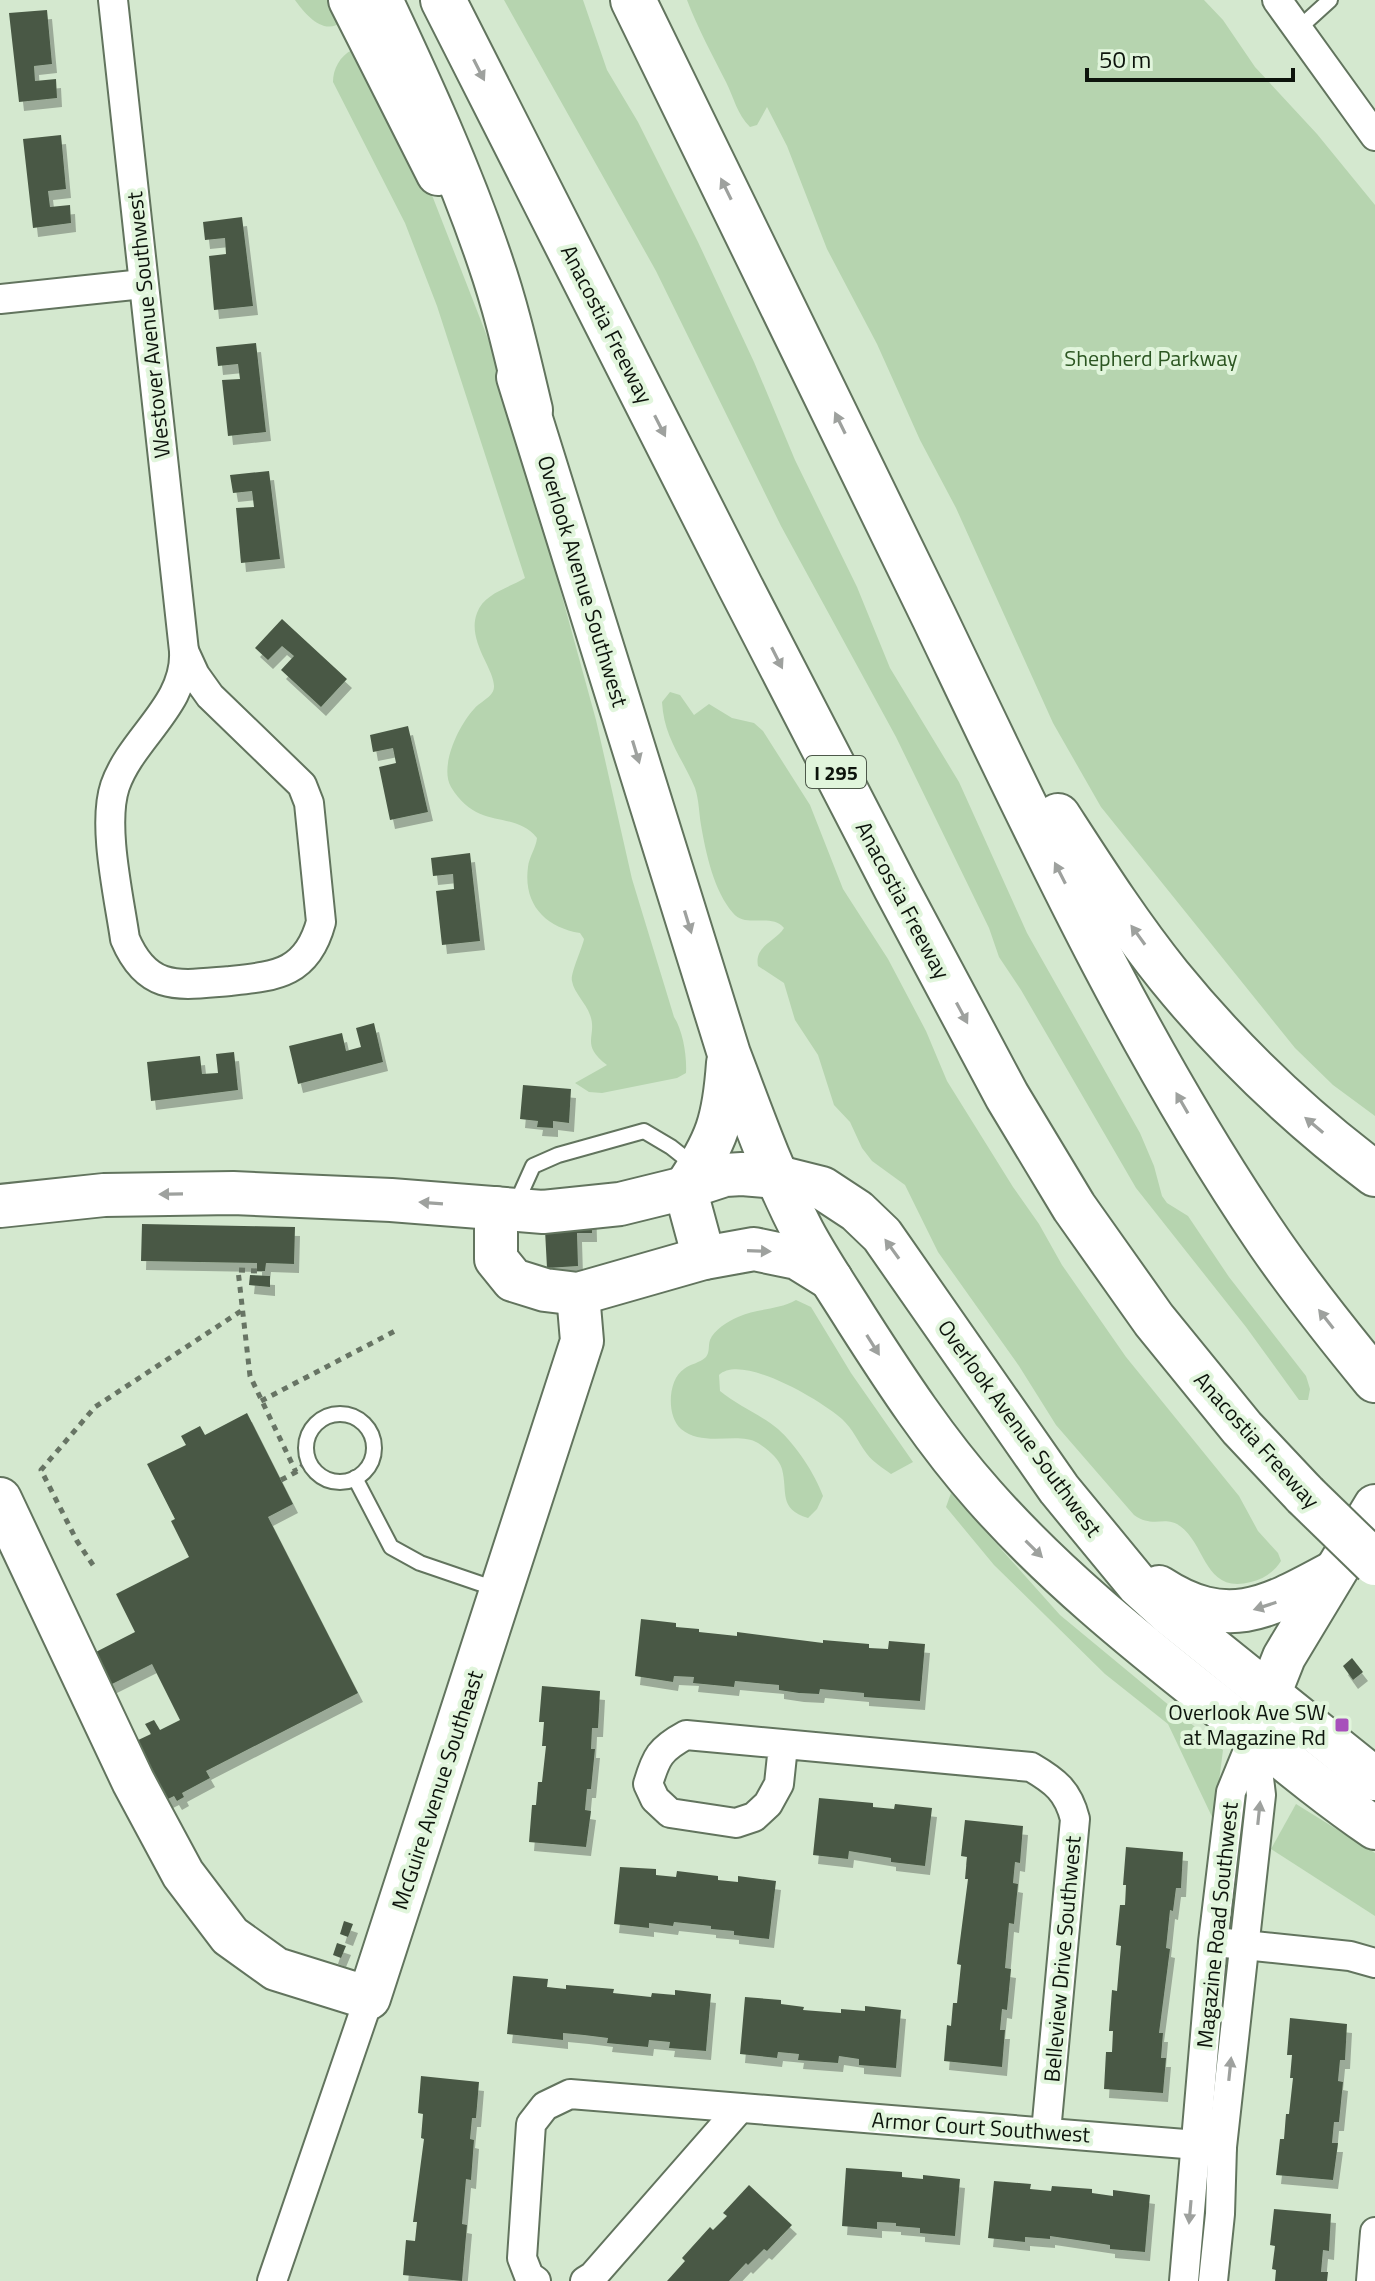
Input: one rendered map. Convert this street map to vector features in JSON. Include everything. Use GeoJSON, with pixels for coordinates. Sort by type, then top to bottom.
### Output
{"type":"FeatureCollection","features":[{"type":"Feature","properties":{"kind":"highway"},"geometry":{"type":"LineString","coordinates":[[380,0],[476,221],[505,308],[530,410]]}},
{"type":"Feature","properties":{"kind":"highway","name":"Anacostia Freeway"},"geometry":{"type":"LineString","coordinates":[[443,0],[747,600],[1007,1096],[1074,1207],[1154,1320],[1242,1428],[1305,1495],[1355,1567]]}},
{"type":"Feature","properties":{"kind":"highway"},"geometry":{"type":"LineString","coordinates":[[633,0],[1044,842],[1156,1058],[1265,1236],[1375,1380]]}},
{"type":"Feature","properties":{"kind":"highway"},"geometry":{"type":"LineString","coordinates":[[874,493],[1044,795],[1137,933],[1199,1012],[1243,1060],[1307,1120],[1375,1174]]}},
{"type":"Feature","properties":{"kind":"street","name":"Westover Avenue Southwest"},"geometry":{"type":"LineString","coordinates":[[113,0],[185,663],[179,685],[125,764],[112,799],[110,824],[125,939],[131,953],[151,975],[179,986],[270,977],[298,963],[317,938],[321,922],[309,803],[296,777],[202,686],[184,651]]}},
{"type":"Feature","properties":{"kind":"street","name":"Overlook Avenue Southwest"},"geometry":{"type":"LineString","coordinates":[[350,0],[463,229],[530,410],[729,1054],[805,1236],[886,1366],[984,1497],[1103,1614],[1318,1788],[1375,1828]]}},
{"type":"Feature","properties":{"kind":"street"},"geometry":{"type":"LineString","coordinates":[[1277,0],[1375,136]]}},
{"type":"Feature","properties":{"kind":"street"},"geometry":{"type":"LineString","coordinates":[[0,299],[143,284]]}},
{"type":"Feature","properties":{"kind":"street"},"geometry":{"type":"LineString","coordinates":[[704,1258],[692,1179],[711,1147],[723,1118],[729,1054]]}},
{"type":"Feature","properties":{"kind":"street"},"geometry":{"type":"LineString","coordinates":[[0,1206],[104,1195],[233,1193],[543,1212],[591,1209],[692,1179],[725,1175],[778,1177]]}},
{"type":"Feature","properties":{"kind":"street","name":"Overlook Avenue Southwest"},"geometry":{"type":"LineString","coordinates":[[778,1177],[809,1184],[833,1194],[882,1235],[1059,1489],[1138,1585],[1375,1779]]}},
{"type":"Feature","properties":{"kind":"street"},"geometry":{"type":"LineString","coordinates":[[504,1209],[496,1259],[513,1280],[545,1290],[578,1294],[738,1251],[768,1250],[797,1258],[832,1279]]}},
{"type":"Feature","properties":{"kind":"street","name":"McGuire Avenue Southeast"},"geometry":{"type":"LineString","coordinates":[[272,2281],[369,1998],[582,1341],[578,1294]]}},
{"type":"Feature","properties":{"kind":"street"},"geometry":{"type":"LineString","coordinates":[[0,1499],[133,1781],[183,1874],[230,1936],[276,1969],[369,1998]]}},
{"type":"Feature","properties":{"kind":"street"},"geometry":{"type":"LineString","coordinates":[[1254,1736],[1284,1657],[1355,1567],[1375,1506]]}},
{"type":"Feature","properties":{"kind":"street"},"geometry":{"type":"LineString","coordinates":[[1119,1561],[1180,1599],[1210,1609],[1237,1612],[1278,1602],[1355,1567]]}},
{"type":"Feature","properties":{"kind":"street","name":"Belleview Drive Southwest"},"geometry":{"type":"LineString","coordinates":[[783,1746],[779,1784],[768,1804],[754,1817],[736,1823],[670,1813],[655,1799],[648,1784],[653,1765],[664,1747],[686,1735],[1031,1767],[1057,1783],[1067,1796],[1075,1819],[1046,2132]]}},
{"type":"Feature","properties":{"kind":"street","name":"Magazine Road Southwest"},"geometry":{"type":"LineString","coordinates":[[1213,2281],[1220,2214],[1209,2145],[1213,1942],[1232,1788],[1254,1736]]}},
{"type":"Feature","properties":{"kind":"street","name":"Magazine Road Southwest"},"geometry":{"type":"LineString","coordinates":[[1184,2281],[1243,1945],[1261,1795],[1254,1736]]}},
{"type":"Feature","properties":{"kind":"street"},"geometry":{"type":"LineString","coordinates":[[1213,1942],[1350,1956],[1375,1963]]}},
{"type":"Feature","properties":{"kind":"street","name":"Armor Court Southwest"},"geometry":{"type":"LineString","coordinates":[[536,2281],[529,2276],[522,2258],[531,2124],[545,2106],[570,2094],[1209,2145]]}},
{"type":"Feature","properties":{"kind":"street"},"geometry":{"type":"LineString","coordinates":[[585,2281],[593,2276],[740,2108]]}},
{"type":"Feature","properties":{"kind":"street"},"geometry":{"type":"LineString","coordinates":[[1371,2281],[1375,2232]]}},
{"type":"Feature","properties":{"kind":"lane"},"geometry":{"type":"LineString","coordinates":[[1297,30],[1330,0]]}},
{"type":"Feature","properties":{"kind":"lane"},"geometry":{"type":"LineString","coordinates":[[504,1209],[533,1166],[558,1155],[644,1131],[671,1147],[692,1179]]}},
{"type":"Feature","properties":{"kind":"lane"},"geometry":{"type":"LineString","coordinates":[[335,1414],[356,1418],[365,1425],[373,1440],[374,1452],[366,1469],[355,1478],[344,1482],[324,1478],[315,1471],[308,1460],[307,1439],[317,1422],[335,1414]]}},
{"type":"Feature","properties":{"kind":"lane"},"geometry":{"type":"LineString","coordinates":[[355,1478],[391,1547],[420,1563],[502,1591]]}},
{"type":"Feature","properties":{"kind":"path"},"geometry":{"type":"LineString","coordinates":[[257,1271],[238,1270],[250,1376],[296,1472]]}},
{"type":"Feature","properties":{"kind":"path"},"geometry":{"type":"LineString","coordinates":[[93,1565],[77,1541],[41,1470],[95,1407],[241,1311]]}},
{"type":"Feature","properties":{"kind":"path"},"geometry":{"type":"LineString","coordinates":[[261,1401],[395,1331]]}},
{"type":"Feature","properties":{"kind":"path"},"geometry":{"type":"LineString","coordinates":[[281,1480],[296,1472],[308,1460]]}},
{"type":"Feature","properties":{"kind":"green space"},"geometry":{"type":"Polygon","coordinates":[[[295,0],[339,0],[343,21],[329,27],[322,25],[295,0]]]}},
{"type":"Feature","properties":{"kind":"green space"},"geometry":{"type":"Polygon","coordinates":[[[504,0],[583,0],[607,70],[638,122],[698,242],[795,460],[857,587],[890,668],[959,782],[1027,933],[1140,1133],[1162,1196],[1167,1203],[1188,1216],[1229,1277],[1306,1376],[1310,1389],[1308,1400],[1299,1400],[1246,1327],[1136,1188],[999,957],[989,928],[896,737],[781,526],[656,271],[504,0]]]}},
{"type":"Feature","properties":{"kind":"green space","name":"Shepherd Parkway"},"geometry":{"type":"Polygon","coordinates":[[[687,0],[1204,0],[1223,20],[1255,67],[1317,134],[1375,205],[1375,1116],[1333,1085],[1295,1048],[1101,807],[1053,723],[956,508],[920,440],[877,344],[827,249],[787,146],[767,107],[757,125],[750,127],[739,111],[687,0]]]}},
{"type":"Feature","properties":{"kind":"green space"},"geometry":{"type":"Polygon","coordinates":[[[352,50],[421,167],[499,367],[596,720],[632,879],[682,1036],[686,1073],[677,1078],[602,1093],[589,1092],[575,1083],[607,1065],[591,1045],[590,1015],[572,981],[584,939],[580,933],[547,919],[533,903],[527,880],[537,838],[518,824],[473,810],[451,787],[448,778],[449,757],[457,735],[468,716],[492,693],[494,686],[476,636],[477,613],[485,600],[525,578],[437,306],[405,223],[333,82],[338,63],[352,50]]]}},
{"type":"Feature","properties":{"kind":"green space"},"geometry":{"type":"Polygon","coordinates":[[[670,692],[680,695],[694,715],[709,704],[732,718],[754,723],[763,731],[810,805],[843,889],[888,959],[926,1031],[947,1081],[1062,1265],[1126,1357],[1239,1496],[1258,1531],[1278,1553],[1281,1561],[1268,1574],[1251,1582],[1236,1584],[1224,1581],[1215,1575],[1180,1526],[1147,1521],[1134,1515],[1056,1425],[1019,1366],[938,1252],[905,1185],[872,1161],[862,1148],[850,1122],[834,1105],[818,1055],[795,1020],[784,983],[758,966],[762,949],[784,928],[772,921],[738,918],[726,904],[716,883],[705,848],[695,788],[674,747],[663,715],[662,702],[670,692]]]}},
{"type":"Feature","properties":{"kind":"green space"},"geometry":{"type":"Polygon","coordinates":[[[796,1300],[811,1307],[851,1373],[913,1462],[891,1474],[869,1457],[842,1419],[818,1401],[782,1382],[745,1370],[730,1370],[719,1375],[720,1391],[778,1429],[810,1469],[823,1496],[808,1518],[788,1505],[782,1469],[769,1451],[758,1443],[741,1438],[710,1439],[690,1435],[676,1423],[671,1407],[672,1389],[679,1374],[706,1357],[710,1340],[718,1329],[745,1314],[796,1300]]]}},
{"type":"Feature","properties":{"kind":"green space"},"geometry":{"type":"Polygon","coordinates":[[[951,1493],[1060,1615],[1223,1750],[1214,1821],[1168,1724],[1105,1674],[994,1565],[946,1507],[951,1493]]]}},
{"type":"Feature","properties":{"kind":"green space"},"geometry":{"type":"Polygon","coordinates":[[[1296,1804],[1375,1853],[1375,1916],[1271,1849],[1296,1804]]]}},
{"type":"Feature","properties":{"kind":"building"},"geometry":{"type":"Polygon","coordinates":[[[47,10],[52,64],[34,66],[35,81],[56,79],[57,98],[19,102],[9,13],[47,10]]]}},
{"type":"Feature","properties":{"kind":"building"},"geometry":{"type":"Polygon","coordinates":[[[61,135],[66,189],[48,191],[50,207],[70,205],[71,223],[33,228],[23,139],[61,135]]]}},
{"type":"Feature","properties":{"kind":"building"},"geometry":{"type":"Polygon","coordinates":[[[242,217],[253,306],[214,310],[209,256],[226,254],[225,238],[205,240],[203,222],[242,217]]]}},
{"type":"Feature","properties":{"kind":"building"},"geometry":{"type":"Polygon","coordinates":[[[256,343],[266,432],[228,436],[222,380],[240,379],[238,364],[218,366],[216,347],[256,343]]]}},
{"type":"Feature","properties":{"kind":"building"},"geometry":{"type":"Polygon","coordinates":[[[269,471],[280,559],[241,563],[236,508],[254,507],[252,491],[233,493],[230,475],[269,471]]]}},
{"type":"Feature","properties":{"kind":"building"},"geometry":{"type":"Polygon","coordinates":[[[282,619],[347,679],[321,707],[281,670],[294,656],[282,646],[268,660],[255,648],[282,619]]]}},
{"type":"Feature","properties":{"kind":"building"},"geometry":{"type":"Polygon","coordinates":[[[408,726],[428,812],[390,820],[379,767],[396,763],[393,748],[373,752],[370,735],[408,726]]]}},
{"type":"Feature","properties":{"kind":"building"},"geometry":{"type":"Polygon","coordinates":[[[470,853],[480,941],[442,945],[436,891],[454,889],[453,874],[433,876],[431,858],[470,853]]]}},
{"type":"Feature","properties":{"kind":"building"},"geometry":{"type":"Polygon","coordinates":[[[374,1023],[383,1062],[298,1084],[289,1046],[342,1033],[346,1051],[361,1047],[356,1028],[374,1023]]]}},
{"type":"Feature","properties":{"kind":"building"},"geometry":{"type":"Polygon","coordinates":[[[234,1052],[238,1090],[151,1101],[147,1062],[200,1056],[202,1074],[218,1073],[216,1054],[234,1052]]]}},
{"type":"Feature","properties":{"kind":"building"},"geometry":{"type":"Polygon","coordinates":[[[523,1085],[571,1089],[569,1123],[553,1121],[553,1128],[537,1127],[538,1121],[520,1119],[523,1085]]]}},
{"type":"Feature","properties":{"kind":"building"},"geometry":{"type":"Polygon","coordinates":[[[591,1190],[592,1233],[577,1233],[578,1266],[547,1268],[543,1192],[591,1190]]]}},
{"type":"Feature","properties":{"kind":"building"},"geometry":{"type":"Polygon","coordinates":[[[142,1224],[295,1227],[294,1264],[266,1263],[265,1271],[257,1271],[257,1263],[141,1261],[142,1224]]]}},
{"type":"Feature","properties":{"kind":"building"},"geometry":{"type":"Polygon","coordinates":[[[250,1275],[270,1276],[270,1287],[249,1285],[250,1275]]]}},
{"type":"Feature","properties":{"kind":"building"},"geometry":{"type":"Polygon","coordinates":[[[247,1413],[293,1504],[268,1517],[358,1693],[206,1771],[210,1778],[182,1793],[184,1797],[177,1801],[174,1796],[164,1801],[134,1742],[151,1734],[145,1724],[154,1720],[160,1730],[180,1720],[152,1664],[106,1687],[90,1655],[135,1632],[116,1594],[189,1557],[171,1521],[175,1519],[147,1464],[186,1445],[181,1436],[200,1426],[205,1435],[247,1413]]]}},
{"type":"Feature","properties":{"kind":"building"},"geometry":{"type":"Polygon","coordinates":[[[641,1619],[676,1623],[676,1627],[699,1629],[699,1632],[737,1636],[737,1632],[823,1643],[823,1640],[869,1644],[869,1648],[888,1649],[889,1641],[925,1644],[920,1701],[864,1697],[864,1693],[820,1689],[819,1694],[799,1693],[779,1690],[779,1685],[735,1681],[734,1687],[693,1683],[694,1677],[674,1676],[673,1682],[635,1676],[641,1619]]]}},
{"type":"Feature","properties":{"kind":"building"},"geometry":{"type":"Polygon","coordinates":[[[1352,1658],[1363,1672],[1353,1680],[1343,1666],[1352,1658]]]}},
{"type":"Feature","properties":{"kind":"building"},"geometry":{"type":"Polygon","coordinates":[[[542,1686],[600,1691],[598,1728],[592,1728],[591,1749],[595,1749],[591,1789],[587,1789],[585,1810],[591,1811],[586,1847],[529,1842],[532,1805],[536,1805],[538,1782],[542,1782],[546,1746],[542,1746],[544,1722],[539,1722],[542,1686]]]}},
{"type":"Feature","properties":{"kind":"building"},"geometry":{"type":"Polygon","coordinates":[[[819,1798],[873,1803],[873,1807],[894,1809],[895,1804],[932,1808],[925,1866],[891,1862],[891,1858],[849,1851],[848,1859],[813,1855],[819,1798]]]}},
{"type":"Feature","properties":{"kind":"building"},"geometry":{"type":"Polygon","coordinates":[[[965,1820],[1023,1826],[1020,1863],[1015,1862],[1013,1883],[1018,1884],[1014,1924],[1009,1923],[1005,1968],[1011,1969],[1007,2010],[1002,2009],[1000,2030],[1005,2030],[1002,2067],[944,2061],[947,2025],[951,2026],[953,2003],[957,2003],[961,1965],[957,1964],[968,1879],[965,1879],[967,1857],[961,1856],[965,1820]]]}},
{"type":"Feature","properties":{"kind":"building"},"geometry":{"type":"Polygon","coordinates":[[[1126,1847],[1183,1852],[1181,1888],[1176,1888],[1173,1911],[1170,1910],[1166,1948],[1170,1949],[1159,2033],[1163,2033],[1161,2058],[1166,2058],[1163,2093],[1104,2089],[1106,2052],[1112,2052],[1113,2031],[1109,2031],[1112,1990],[1117,1991],[1121,1946],[1116,1945],[1120,1905],[1125,1905],[1126,1847]]]}},
{"type":"Feature","properties":{"kind":"building"},"geometry":{"type":"Polygon","coordinates":[[[620,1867],[656,1869],[656,1875],[676,1877],[677,1871],[718,1876],[718,1880],[738,1882],[738,1876],[776,1881],[769,1939],[734,1935],[734,1931],[711,1929],[711,1926],[674,1922],[673,1926],[649,1923],[649,1928],[614,1924],[620,1867]]]}},
{"type":"Feature","properties":{"kind":"building"},"geometry":{"type":"Polygon","coordinates":[[[344,1921],[353,1924],[348,1937],[340,1934],[344,1921]]]}},
{"type":"Feature","properties":{"kind":"building"},"geometry":{"type":"Polygon","coordinates":[[[337,1943],[346,1946],[341,1958],[333,1955],[337,1943]]]}},
{"type":"Feature","properties":{"kind":"building"},"geometry":{"type":"Polygon","coordinates":[[[513,1976],[548,1979],[547,1987],[566,1989],[566,1985],[614,1989],[613,1993],[651,1997],[652,1993],[675,1995],[675,1990],[711,1994],[706,2051],[669,2048],[670,2042],[649,2040],[648,2047],[607,2043],[608,2038],[563,2033],[563,2040],[507,2034],[513,1976]]]}},
{"type":"Feature","properties":{"kind":"building"},"geometry":{"type":"Polygon","coordinates":[[[745,1997],[781,2000],[781,2004],[804,2007],[803,2010],[841,2013],[841,2009],[865,2011],[865,2006],[901,2010],[896,2068],[859,2065],[859,2059],[839,2056],[838,2063],[798,2060],[799,2054],[778,2052],[777,2058],[740,2054],[745,1997]]]}},
{"type":"Feature","properties":{"kind":"building"},"geometry":{"type":"Polygon","coordinates":[[[1290,2018],[1347,2024],[1345,2060],[1340,2060],[1338,2081],[1343,2082],[1339,2122],[1334,2122],[1332,2143],[1338,2143],[1333,2180],[1276,2175],[1293,2078],[1290,2078],[1292,2055],[1287,2055],[1290,2018]]]}},
{"type":"Feature","properties":{"kind":"building"},"geometry":{"type":"Polygon","coordinates":[[[421,2076],[479,2082],[476,2118],[472,2118],[470,2139],[474,2140],[471,2180],[466,2179],[462,2224],[467,2225],[462,2281],[403,2275],[406,2240],[415,2241],[417,2222],[413,2222],[424,2139],[421,2138],[423,2114],[418,2113],[421,2076]]]}},
{"type":"Feature","properties":{"kind":"building"},"geometry":{"type":"Polygon","coordinates":[[[846,2168],[902,2172],[902,2177],[923,2179],[923,2175],[960,2179],[955,2236],[920,2233],[920,2228],[896,2226],[896,2223],[877,2222],[877,2229],[842,2226],[846,2168]]]}},
{"type":"Feature","properties":{"kind":"building"},"geometry":{"type":"Polygon","coordinates":[[[994,2181],[1031,2184],[1030,2189],[1051,2191],[1052,2186],[1092,2189],[1092,2193],[1113,2196],[1113,2190],[1150,2195],[1145,2252],[1110,2249],[1110,2245],[1050,2236],[1050,2239],[1025,2237],[1025,2242],[988,2238],[994,2181]]]}},
{"type":"Feature","properties":{"kind":"building"},"geometry":{"type":"Polygon","coordinates":[[[749,2185],[792,2225],[767,2251],[764,2249],[748,2265],[746,2263],[729,2281],[667,2281],[685,2261],[682,2258],[710,2227],[713,2230],[727,2216],[723,2213],[749,2185]]]}},
{"type":"Feature","properties":{"kind":"building"},"geometry":{"type":"Polygon","coordinates":[[[1274,2209],[1331,2214],[1329,2251],[1323,2250],[1321,2272],[1328,2272],[1327,2281],[1275,2281],[1276,2270],[1272,2269],[1275,2246],[1270,2245],[1274,2209]]]}},
{"type":"Feature","properties":{"kind":"place","name":"Overlook Ave SW at Magazine Rd"},"geometry":{"type":"Point","coordinates":[1342,1725]}}]}
